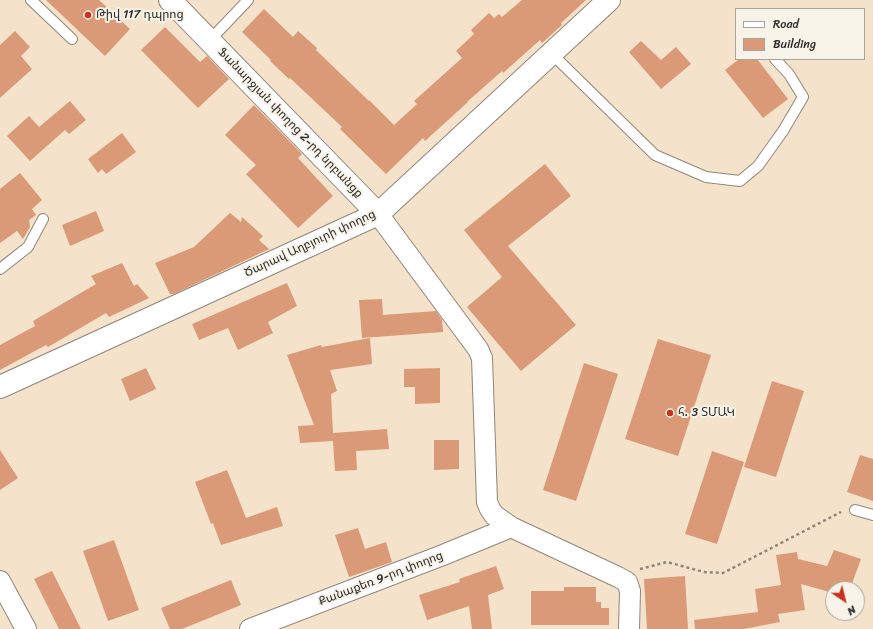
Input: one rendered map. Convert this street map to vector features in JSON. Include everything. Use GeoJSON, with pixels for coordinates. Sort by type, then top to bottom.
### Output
{"type":"FeatureCollection","features":[{"type":"Feature","properties":{"kind":"street","name":"Ֆանարջյան փողոց 2-րդ նրբանցք"},"geometry":{"type":"LineString","coordinates":[[170,0],[378,214],[478,349],[482,358],[487,502],[494,515],[511,527],[618,577]]}},
{"type":"Feature","properties":{"kind":"street","name":"Ծարավ Աղբյուրի փողոց"},"geometry":{"type":"LineString","coordinates":[[0,386],[378,214],[609,0]]}},
{"type":"Feature","properties":{"kind":"street","name":"Քանաքեռ 9-րդ փողոց"},"geometry":{"type":"LineString","coordinates":[[250,629],[443,555],[511,527]]}},
{"type":"Feature","properties":{"kind":"street"},"geometry":{"type":"LineString","coordinates":[[618,577],[627,582],[630,590],[629,629]]}},
{"type":"Feature","properties":{"kind":"street"},"geometry":{"type":"LineString","coordinates":[[0,581],[26,629]]}},
{"type":"Feature","properties":{"kind":"lane"},"geometry":{"type":"LineString","coordinates":[[31,0],[72,39]]}},
{"type":"Feature","properties":{"kind":"lane"},"geometry":{"type":"LineString","coordinates":[[210,40],[248,0]]}},
{"type":"Feature","properties":{"kind":"lane"},"geometry":{"type":"LineString","coordinates":[[552,54],[655,155],[706,177],[740,180],[758,166],[783,131],[803,97],[789,74],[776,60]]}},
{"type":"Feature","properties":{"kind":"lane"},"geometry":{"type":"LineString","coordinates":[[0,269],[28,247],[43,219]]}},
{"type":"Feature","properties":{"kind":"lane"},"geometry":{"type":"LineString","coordinates":[[855,510],[873,516]]}},
{"type":"Feature","properties":{"kind":"path"},"geometry":{"type":"LineString","coordinates":[[618,577],[667,562],[704,572],[723,573],[847,509],[855,510]]}},
{"type":"Feature","properties":{"kind":"building","name":"Թիվ 117 դպրոց"},"geometry":{"type":"Polygon","coordinates":[[[46,0],[99,0],[130,29],[105,56],[46,0]]]}},
{"type":"Feature","properties":{"kind":"building"},"geometry":{"type":"Polygon","coordinates":[[[522,0],[586,0],[542,43],[540,40],[503,73],[502,71],[425,141],[423,138],[386,174],[340,129],[342,127],[270,61],[271,60],[242,32],[264,9],[293,37],[298,31],[394,125],[417,104],[414,101],[462,58],[456,51],[474,34],[471,30],[489,13],[494,18],[499,14],[502,17],[522,0]]]}},
{"type":"Feature","properties":{"kind":"building"},"geometry":{"type":"Polygon","coordinates":[[[165,27],[200,62],[207,56],[229,79],[198,108],[141,50],[165,27]]]}},
{"type":"Feature","properties":{"kind":"building"},"geometry":{"type":"Polygon","coordinates":[[[15,31],[30,47],[21,56],[32,69],[0,98],[0,45],[15,31]]]}},
{"type":"Feature","properties":{"kind":"building"},"geometry":{"type":"Polygon","coordinates":[[[641,41],[661,60],[676,47],[691,64],[661,89],[629,52],[641,41]]]}},
{"type":"Feature","properties":{"kind":"building"},"geometry":{"type":"Polygon","coordinates":[[[738,60],[758,60],[788,99],[763,118],[725,70],[738,60]]]}},
{"type":"Feature","properties":{"kind":"building"},"geometry":{"type":"Polygon","coordinates":[[[70,101],[86,120],[69,134],[65,130],[30,161],[7,136],[29,116],[39,127],[70,101]]]}},
{"type":"Feature","properties":{"kind":"building"},"geometry":{"type":"Polygon","coordinates":[[[254,105],[302,154],[298,158],[333,196],[298,228],[246,174],[256,165],[225,135],[254,105]]]}},
{"type":"Feature","properties":{"kind":"building"},"geometry":{"type":"Polygon","coordinates":[[[122,133],[136,152],[106,174],[102,169],[98,173],[88,159],[122,133]]]}},
{"type":"Feature","properties":{"kind":"building"},"geometry":{"type":"Polygon","coordinates":[[[545,164],[571,196],[508,246],[576,325],[521,371],[467,307],[502,277],[464,230],[545,164]]]}},
{"type":"Feature","properties":{"kind":"building"},"geometry":{"type":"Polygon","coordinates":[[[20,173],[42,200],[32,209],[36,215],[29,220],[30,227],[23,239],[17,231],[0,243],[0,189],[20,173]]]}},
{"type":"Feature","properties":{"kind":"building"},"geometry":{"type":"Polygon","coordinates":[[[96,211],[104,231],[70,246],[62,225],[96,211]]]}},
{"type":"Feature","properties":{"kind":"building"},"geometry":{"type":"Polygon","coordinates":[[[230,213],[241,222],[242,217],[263,236],[259,240],[269,249],[174,294],[170,294],[155,263],[194,247],[230,213]]]}},
{"type":"Feature","properties":{"kind":"building"},"geometry":{"type":"Polygon","coordinates":[[[122,263],[134,286],[137,284],[149,298],[109,317],[106,313],[48,347],[46,345],[0,370],[0,345],[35,326],[33,321],[96,284],[91,276],[122,263]]]}},
{"type":"Feature","properties":{"kind":"building"},"geometry":{"type":"Polygon","coordinates":[[[287,283],[297,306],[268,322],[273,333],[238,350],[228,328],[199,340],[192,324],[287,283]]]}},
{"type":"Feature","properties":{"kind":"building"},"geometry":{"type":"Polygon","coordinates":[[[382,299],[383,315],[436,311],[442,320],[443,332],[362,338],[359,300],[382,299]]]}},
{"type":"Feature","properties":{"kind":"building"},"geometry":{"type":"Polygon","coordinates":[[[370,338],[372,364],[330,370],[337,391],[331,394],[333,433],[387,429],[389,449],[356,451],[357,470],[335,471],[333,441],[300,443],[298,426],[314,425],[287,355],[321,345],[322,347],[370,338]]]}},
{"type":"Feature","properties":{"kind":"building"},"geometry":{"type":"Polygon","coordinates":[[[658,339],[711,355],[678,456],[625,439],[658,339]]]}},
{"type":"Feature","properties":{"kind":"building"},"geometry":{"type":"Polygon","coordinates":[[[584,363],[618,374],[576,501],[543,490],[584,363]]]}},
{"type":"Feature","properties":{"kind":"building"},"geometry":{"type":"Polygon","coordinates":[[[146,368],[156,389],[130,401],[121,379],[146,368]]]}},
{"type":"Feature","properties":{"kind":"building"},"geometry":{"type":"Polygon","coordinates":[[[440,368],[440,403],[415,404],[415,387],[404,387],[404,369],[440,368]]]}},
{"type":"Feature","properties":{"kind":"building"},"geometry":{"type":"Polygon","coordinates":[[[772,381],[804,391],[776,477],[744,467],[772,381]]]}},
{"type":"Feature","properties":{"kind":"building"},"geometry":{"type":"Polygon","coordinates":[[[434,440],[459,440],[459,469],[434,470],[434,440]]]}},
{"type":"Feature","properties":{"kind":"building"},"geometry":{"type":"Polygon","coordinates":[[[0,450],[18,478],[0,490],[0,450]]]}},
{"type":"Feature","properties":{"kind":"building"},"geometry":{"type":"Polygon","coordinates":[[[712,451],[744,462],[717,544],[685,534],[712,451]]]}},
{"type":"Feature","properties":{"kind":"building"},"geometry":{"type":"Polygon","coordinates":[[[860,455],[873,459],[873,501],[847,492],[860,455]]]}},
{"type":"Feature","properties":{"kind":"building"},"geometry":{"type":"Polygon","coordinates":[[[227,470],[246,518],[277,507],[283,526],[221,545],[213,523],[211,524],[195,482],[227,470]]]}},
{"type":"Feature","properties":{"kind":"building"},"geometry":{"type":"Polygon","coordinates":[[[358,528],[365,549],[386,542],[392,562],[349,577],[335,535],[358,528]]]}},
{"type":"Feature","properties":{"kind":"building"},"geometry":{"type":"Polygon","coordinates":[[[114,540],[139,610],[108,621],[83,551],[114,540]]]}},
{"type":"Feature","properties":{"kind":"building"},"geometry":{"type":"Polygon","coordinates":[[[834,550],[861,559],[853,581],[825,581],[825,591],[801,584],[805,610],[778,614],[780,622],[744,629],[695,629],[694,620],[758,612],[755,589],[781,585],[776,555],[797,552],[798,559],[827,566],[834,550]]]}},
{"type":"Feature","properties":{"kind":"building"},"geometry":{"type":"Polygon","coordinates":[[[496,566],[504,589],[488,595],[492,629],[472,629],[469,606],[427,620],[419,595],[460,582],[459,579],[496,566]]]}},
{"type":"Feature","properties":{"kind":"building"},"geometry":{"type":"Polygon","coordinates":[[[52,571],[81,629],[59,629],[34,579],[52,571]]]}},
{"type":"Feature","properties":{"kind":"building"},"geometry":{"type":"Polygon","coordinates":[[[685,576],[688,629],[647,629],[644,579],[685,576]]]}},
{"type":"Feature","properties":{"kind":"building"},"geometry":{"type":"Polygon","coordinates":[[[231,580],[241,605],[182,629],[170,629],[161,608],[231,580]]]}},
{"type":"Feature","properties":{"kind":"building"},"geometry":{"type":"Polygon","coordinates":[[[564,587],[596,587],[596,602],[601,602],[601,608],[609,608],[609,625],[531,625],[531,591],[564,591],[564,587]]]}},
{"type":"Feature","properties":{"kind":"place","name":"Թիվ 117 դպրոց"},"geometry":{"type":"Point","coordinates":[88,15]}},
{"type":"Feature","properties":{"kind":"place","name":"հ. 3 ՏՄԱԿ"},"geometry":{"type":"Point","coordinates":[670,413]}}]}
